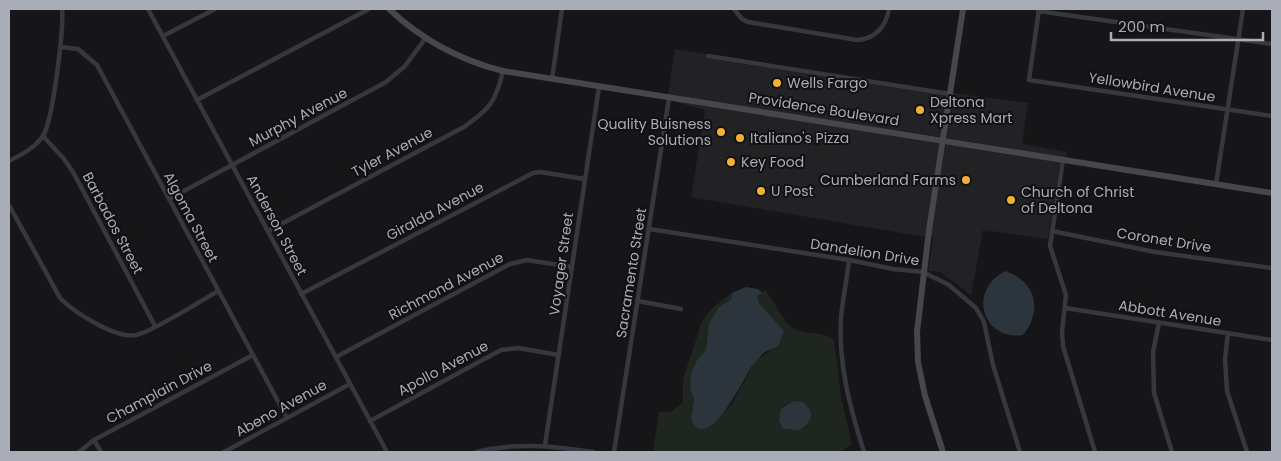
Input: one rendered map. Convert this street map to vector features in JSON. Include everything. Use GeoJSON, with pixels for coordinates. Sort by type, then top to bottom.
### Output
{"type":"FeatureCollection","features":[{"type":"Feature","properties":{"kind":"main road","name":"Providence Boulevard"},"geometry":{"type":"LineString","coordinates":[[389,9],[425,39],[463,59],[503,71],[1272,193]]}},
{"type":"Feature","properties":{"kind":"main road"},"geometry":{"type":"LineString","coordinates":[[943,452],[925,396],[918,362],[917,332],[923,272],[963,9]]}},
{"type":"Feature","properties":{"kind":"street"},"geometry":{"type":"LineString","coordinates":[[9,161],[31,148],[43,136],[50,114],[63,25],[62,9]]}},
{"type":"Feature","properties":{"kind":"street","name":"Anderson Street"},"geometry":{"type":"LineString","coordinates":[[148,9],[387,452]]}},
{"type":"Feature","properties":{"kind":"street"},"geometry":{"type":"LineString","coordinates":[[163,36],[215,9]]}},
{"type":"Feature","properties":{"kind":"street"},"geometry":{"type":"LineString","coordinates":[[198,100],[369,9]]}},
{"type":"Feature","properties":{"kind":"street"},"geometry":{"type":"LineString","coordinates":[[552,79],[562,9]]}},
{"type":"Feature","properties":{"kind":"street"},"geometry":{"type":"LineString","coordinates":[[734,9],[742,19],[748,22],[857,40],[876,34],[885,23],[889,9]]}},
{"type":"Feature","properties":{"kind":"street"},"geometry":{"type":"LineString","coordinates":[[1216,184],[1243,9]]}},
{"type":"Feature","properties":{"kind":"street"},"geometry":{"type":"LineString","coordinates":[[1038,10],[1272,44]]}},
{"type":"Feature","properties":{"kind":"street","name":"Yellowbird Avenue"},"geometry":{"type":"LineString","coordinates":[[1038,10],[1029,80],[1272,116]]}},
{"type":"Feature","properties":{"kind":"street","name":"Murphy Avenue"},"geometry":{"type":"LineString","coordinates":[[169,199],[386,82],[405,66],[425,39]]}},
{"type":"Feature","properties":{"kind":"street","name":"Algoma Street"},"geometry":{"type":"LineString","coordinates":[[60,47],[78,49],[97,65],[287,418]]}},
{"type":"Feature","properties":{"kind":"street"},"geometry":{"type":"LineString","coordinates":[[708,56],[950,94]]}},
{"type":"Feature","properties":{"kind":"street","name":"Tyler Avenue"},"geometry":{"type":"LineString","coordinates":[[268,231],[464,127],[479,117],[498,94],[503,71]]}},
{"type":"Feature","properties":{"kind":"street","name":"Voyager Street"},"geometry":{"type":"LineString","coordinates":[[545,445],[599,87]]}},
{"type":"Feature","properties":{"kind":"street","name":"Sacramento Street"},"geometry":{"type":"LineString","coordinates":[[614,452],[669,98]]}},
{"type":"Feature","properties":{"kind":"street","name":"Barbados Street"},"geometry":{"type":"LineString","coordinates":[[43,136],[73,172],[155,326]]}},
{"type":"Feature","properties":{"kind":"street"},"geometry":{"type":"LineString","coordinates":[[1063,160],[1050,246],[1066,295],[1062,332],[1063,346],[1095,452]]}},
{"type":"Feature","properties":{"kind":"street","name":"Giralda Avenue"},"geometry":{"type":"LineString","coordinates":[[301,294],[533,173],[540,172],[585,179]]}},
{"type":"Feature","properties":{"kind":"street"},"geometry":{"type":"LineString","coordinates":[[9,204],[52,285],[68,305],[104,327],[126,335],[137,335],[218,291]]}},
{"type":"Feature","properties":{"kind":"street","name":"Dandelion Drive"},"geometry":{"type":"LineString","coordinates":[[649,229],[850,260],[893,269],[923,272],[949,285],[976,308],[984,322],[992,366],[1020,452]]}},
{"type":"Feature","properties":{"kind":"street","name":"Coronet Drive"},"geometry":{"type":"LineString","coordinates":[[1052,231],[1156,252],[1272,268]]}},
{"type":"Feature","properties":{"kind":"street","name":"Richmond Avenue"},"geometry":{"type":"LineString","coordinates":[[336,357],[510,264],[527,260],[572,267]]}},
{"type":"Feature","properties":{"kind":"street"},"geometry":{"type":"LineString","coordinates":[[850,260],[841,316],[843,369],[849,403],[863,451],[856,452]]}},
{"type":"Feature","properties":{"kind":"street"},"geometry":{"type":"LineString","coordinates":[[638,302],[681,309]]}},
{"type":"Feature","properties":{"kind":"street","name":"Abbott Avenue"},"geometry":{"type":"LineString","coordinates":[[1065,308],[1272,340]]}},
{"type":"Feature","properties":{"kind":"street"},"geometry":{"type":"LineString","coordinates":[[1159,323],[1153,352],[1154,393],[1172,452]]}},
{"type":"Feature","properties":{"kind":"street"},"geometry":{"type":"LineString","coordinates":[[1228,334],[1225,359],[1228,391],[1247,452]]}},
{"type":"Feature","properties":{"kind":"street","name":"Apollo Avenue"},"geometry":{"type":"LineString","coordinates":[[370,420],[501,350],[518,348],[559,356]]}},
{"type":"Feature","properties":{"kind":"street","name":"Champlain Drive"},"geometry":{"type":"LineString","coordinates":[[79,452],[94,440],[253,355]]}},
{"type":"Feature","properties":{"kind":"street","name":"Abeno Avenue"},"geometry":{"type":"LineString","coordinates":[[224,452],[350,384]]}},
{"type":"Feature","properties":{"kind":"street"},"geometry":{"type":"LineString","coordinates":[[94,440],[101,452]]}},
{"type":"Feature","properties":{"kind":"street"},"geometry":{"type":"LineString","coordinates":[[476,452],[516,445],[545,445],[592,452]]}},
{"type":"Feature","properties":{"kind":"shaded area"},"geometry":{"type":"Polygon","coordinates":[[[675,49],[706,54],[705,58],[947,96],[941,137],[668,95],[675,49]]]}},
{"type":"Feature","properties":{"kind":"shaded area"},"geometry":{"type":"Polygon","coordinates":[[[953,93],[1028,103],[1022,144],[1067,152],[1066,158],[947,138],[953,93]]]}},
{"type":"Feature","properties":{"kind":"shaded area"},"geometry":{"type":"Polygon","coordinates":[[[672,101],[940,143],[925,237],[691,197],[705,110],[672,101]]]}},
{"type":"Feature","properties":{"kind":"shaded area"},"geometry":{"type":"Polygon","coordinates":[[[946,144],[1060,162],[1048,239],[983,230],[971,295],[940,272],[928,271],[933,238],[930,238],[931,230],[946,144]]]}},
{"type":"Feature","properties":{"kind":"shaded area"},"geometry":{"type":"Polygon","coordinates":[[[1005,271],[1024,282],[1030,289],[1033,297],[1033,316],[1023,335],[1009,335],[998,330],[990,323],[985,313],[983,302],[986,291],[993,280],[1005,271]]]}},
{"type":"Feature","properties":{"kind":"shaded area"},"geometry":{"type":"Polygon","coordinates":[[[746,287],[758,289],[762,293],[757,296],[759,303],[784,331],[779,345],[763,353],[752,366],[726,410],[707,428],[698,428],[691,419],[694,399],[690,389],[691,374],[697,360],[706,350],[709,323],[719,307],[732,299],[732,293],[746,287]]]}},
{"type":"Feature","properties":{"kind":"shaded area"},"geometry":{"type":"Polygon","coordinates":[[[765,290],[785,321],[793,328],[803,332],[824,335],[834,340],[841,397],[852,444],[840,452],[658,452],[653,450],[659,412],[671,412],[683,402],[683,379],[700,324],[712,308],[732,293],[732,299],[717,310],[709,323],[706,350],[697,360],[691,374],[694,399],[691,419],[712,425],[732,404],[759,358],[779,345],[784,331],[759,303],[757,296],[765,290]],[[791,402],[781,409],[783,429],[790,430],[791,402]]]}},
{"type":"Feature","properties":{"kind":"shaded area"},"geometry":{"type":"Polygon","coordinates":[[[793,401],[803,402],[810,410],[811,417],[807,424],[799,430],[783,429],[779,420],[781,409],[793,401]]]}},
{"type":"Feature","properties":{"kind":"place","name":"Wells Fargo"},"geometry":{"type":"Point","coordinates":[777,83]}},
{"type":"Feature","properties":{"kind":"place","name":"Deltona Xpress Mart"},"geometry":{"type":"Point","coordinates":[920,110]}},
{"type":"Feature","properties":{"kind":"place","name":"Quality Buisness Solutions"},"geometry":{"type":"Point","coordinates":[721,132]}},
{"type":"Feature","properties":{"kind":"place","name":"Italiano's Pizza"},"geometry":{"type":"Point","coordinates":[740,138]}},
{"type":"Feature","properties":{"kind":"place","name":"Key Food"},"geometry":{"type":"Point","coordinates":[731,162]}},
{"type":"Feature","properties":{"kind":"place","name":"Cumberland Farms"},"geometry":{"type":"Point","coordinates":[966,180]}},
{"type":"Feature","properties":{"kind":"place","name":"U Post"},"geometry":{"type":"Point","coordinates":[761,191]}},
{"type":"Feature","properties":{"kind":"place","name":"Church of Christ of Deltona"},"geometry":{"type":"Point","coordinates":[1011,200]}}]}
